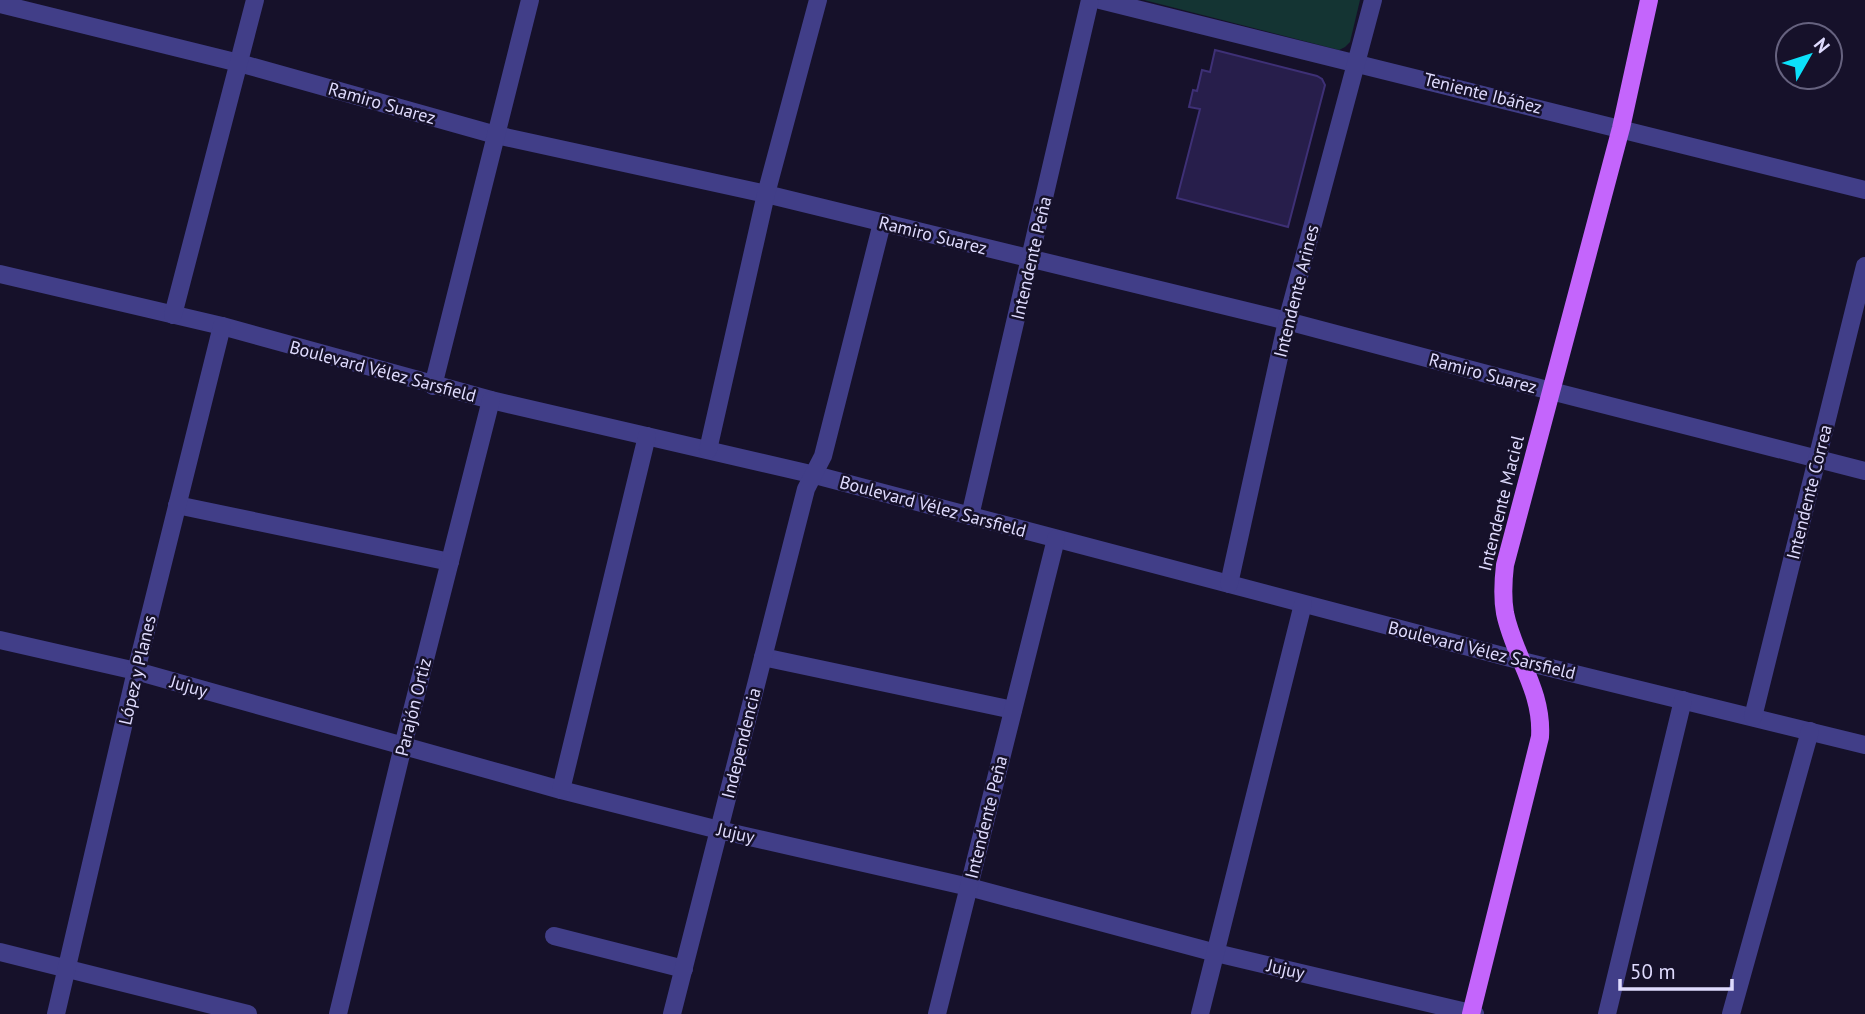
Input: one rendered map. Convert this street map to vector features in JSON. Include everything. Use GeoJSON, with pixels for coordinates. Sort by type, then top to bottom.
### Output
{"type":"FeatureCollection","features":[{"type":"Feature","properties":{"kind":"main road","name":"Intendente Maciel"},"geometry":{"type":"LineString","coordinates":[[1473,1014],[1540,737],[1541,711],[1506,615],[1502,589],[1507,551],[1621,128],[1649,0]]}},
{"type":"Feature","properties":{"kind":"street"},"geometry":{"type":"LineString","coordinates":[[173,315],[255,0]]}},
{"type":"Feature","properties":{"kind":"street"},"geometry":{"type":"LineString","coordinates":[[433,386],[530,0]]}},
{"type":"Feature","properties":{"kind":"street"},"geometry":{"type":"LineString","coordinates":[[708,450],[766,194],[818,0]]}},
{"type":"Feature","properties":{"kind":"street","name":"Intendente Peña"},"geometry":{"type":"LineString","coordinates":[[970,516],[1090,0]]}},
{"type":"Feature","properties":{"kind":"street","name":"Teniente Ibáñez"},"geometry":{"type":"LineString","coordinates":[[1100,0],[1865,190]]}},
{"type":"Feature","properties":{"kind":"street","name":"Intendente Arines"},"geometry":{"type":"LineString","coordinates":[[1229,584],[1287,321],[1373,0]]}},
{"type":"Feature","properties":{"kind":"street","name":"Ramiro Suarez"},"geometry":{"type":"LineString","coordinates":[[0,4],[239,63],[496,135],[766,194],[1287,321],[1865,471]]}},
{"type":"Feature","properties":{"kind":"street","name":"Independencia"},"geometry":{"type":"LineString","coordinates":[[672,1014],[806,489],[823,456],[882,223]]}},
{"type":"Feature","properties":{"kind":"street","name":"Intendente Correa"},"geometry":{"type":"LineString","coordinates":[[1753,717],[1865,266]]}},
{"type":"Feature","properties":{"kind":"street","name":"Boulevard Vélez Sarsfield"},"geometry":{"type":"LineString","coordinates":[[0,274],[222,326],[433,386],[815,475],[1522,661],[1865,745]]}},
{"type":"Feature","properties":{"kind":"street","name":"López y Planes"},"geometry":{"type":"LineString","coordinates":[[56,1014],[136,671],[222,326]]}},
{"type":"Feature","properties":{"kind":"street","name":"Parajón Ortiz"},"geometry":{"type":"LineString","coordinates":[[338,1014],[491,400]]}},
{"type":"Feature","properties":{"kind":"street"},"geometry":{"type":"LineString","coordinates":[[561,790],[647,436]]}},
{"type":"Feature","properties":{"kind":"street"},"geometry":{"type":"LineString","coordinates":[[177,505],[450,562]]}},
{"type":"Feature","properties":{"kind":"street","name":"Intendente Peña"},"geometry":{"type":"LineString","coordinates":[[937,1014],[1056,539]]}},
{"type":"Feature","properties":{"kind":"street"},"geometry":{"type":"LineString","coordinates":[[1200,1014],[1303,604]]}},
{"type":"Feature","properties":{"kind":"street","name":"Jujuy"},"geometry":{"type":"LineString","coordinates":[[0,640],[136,671],[561,790],[719,830],[969,887],[1216,953],[1473,1014]]}},
{"type":"Feature","properties":{"kind":"street"},"geometry":{"type":"LineString","coordinates":[[763,657],[1013,710]]}},
{"type":"Feature","properties":{"kind":"street"},"geometry":{"type":"LineString","coordinates":[[1607,1014],[1683,700]]}},
{"type":"Feature","properties":{"kind":"street"},"geometry":{"type":"LineString","coordinates":[[1731,1014],[1810,731]]}},
{"type":"Feature","properties":{"kind":"street"},"geometry":{"type":"LineString","coordinates":[[554,936],[684,969]]}},
{"type":"Feature","properties":{"kind":"street"},"geometry":{"type":"LineString","coordinates":[[0,952],[248,1014]]}},
{"type":"Feature","properties":{"kind":"green space"},"geometry":{"type":"Polygon","coordinates":[[[1144,0],[1360,0],[1350,42],[1339,50],[1144,0]]]}},
{"type":"Feature","properties":{"kind":"building"},"geometry":{"type":"Polygon","coordinates":[[[1215,50],[1317,76],[1325,85],[1288,227],[1177,198],[1200,109],[1189,107],[1193,90],[1197,91],[1202,70],[1210,72],[1215,50]]]}}]}
